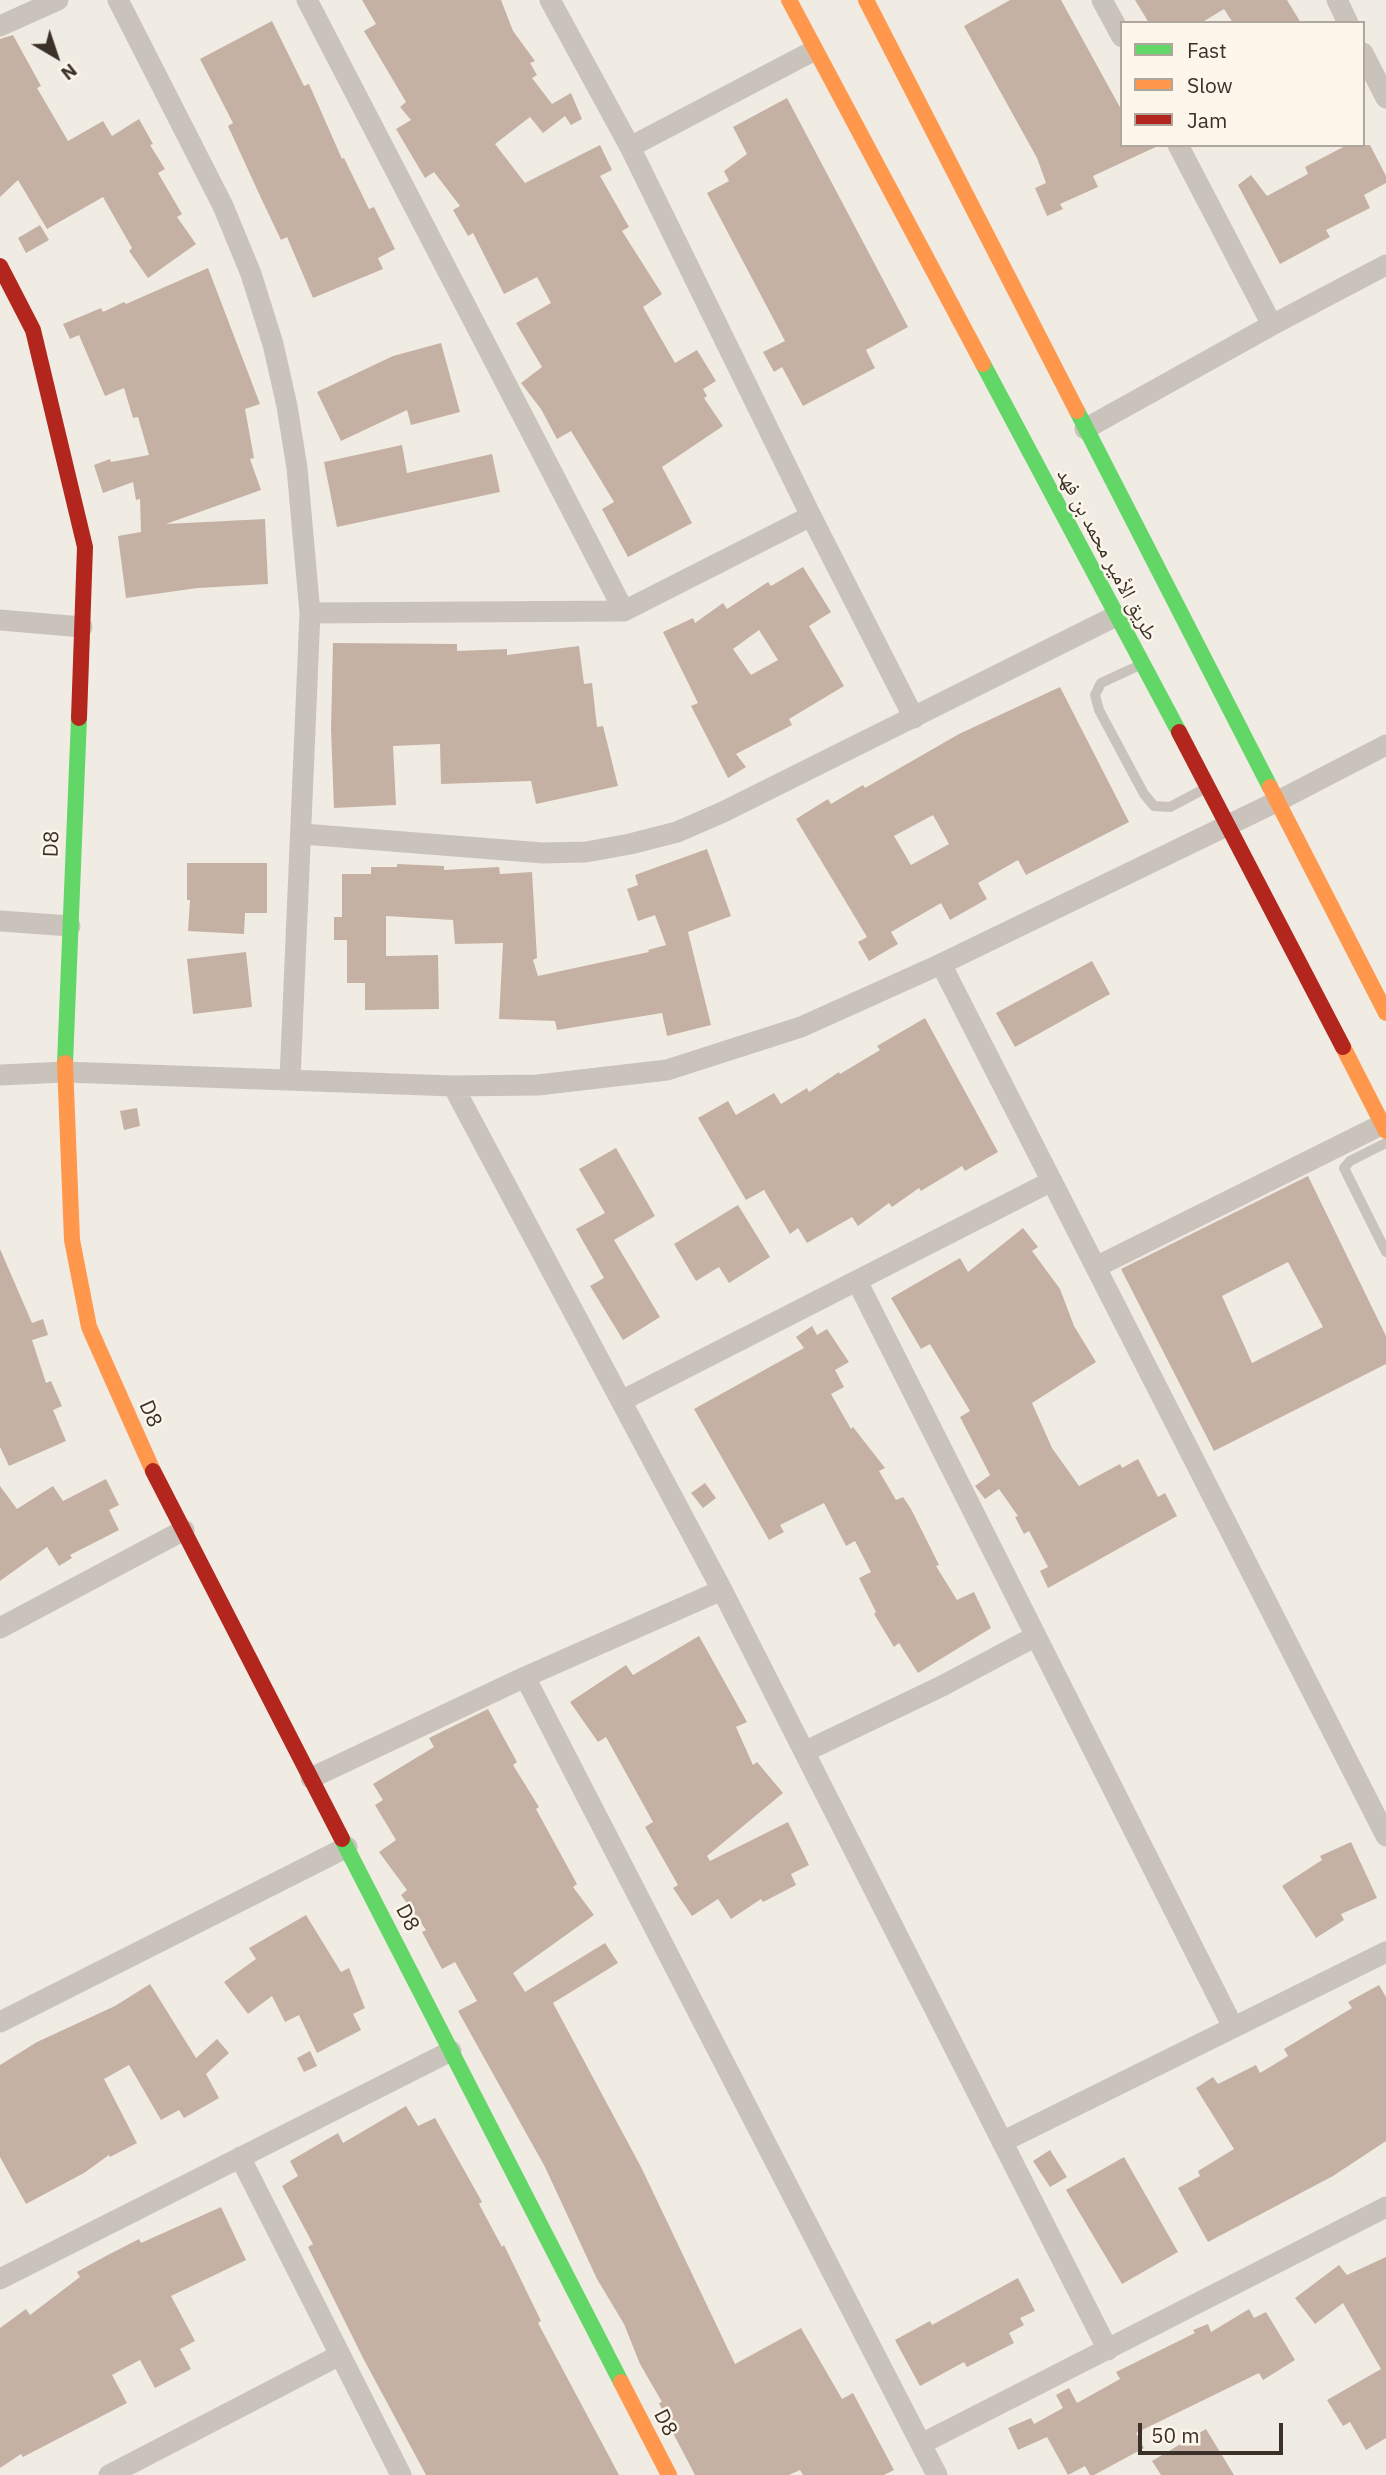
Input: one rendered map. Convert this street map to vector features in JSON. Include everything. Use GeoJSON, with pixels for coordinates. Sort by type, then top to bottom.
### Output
{"type":"FeatureCollection","features":[{"type":"Feature","properties":{"kind":"street"},"geometry":{"type":"LineString","coordinates":[[0,26],[58,0]]}},
{"type":"Feature","properties":{"kind":"street"},"geometry":{"type":"LineString","coordinates":[[118,0],[223,206],[251,274],[288,406],[297,468],[310,613],[303,834],[290,1079]]}},
{"type":"Feature","properties":{"kind":"street"},"geometry":{"type":"LineString","coordinates":[[307,0],[624,611]]}},
{"type":"Feature","properties":{"kind":"street"},"geometry":{"type":"LineString","coordinates":[[550,0],[630,146],[811,516],[914,718]]}},
{"type":"Feature","properties":{"kind":"street","name":"طريق الأمير محمد بن فهد"},"geometry":{"type":"LineString","coordinates":[[789,0],[1228,824],[1385,1133]]}},
{"type":"Feature","properties":{"kind":"street","name":"طريق الأمير محمد بن فهد"},"geometry":{"type":"LineString","coordinates":[[866,0],[1386,1013]]}},
{"type":"Feature","properties":{"kind":"street"},"geometry":{"type":"LineString","coordinates":[[1102,0],[1120,33]]}},
{"type":"Feature","properties":{"kind":"street"},"geometry":{"type":"LineString","coordinates":[[1337,0],[1347,21]]}},
{"type":"Feature","properties":{"kind":"street"},"geometry":{"type":"LineString","coordinates":[[630,146],[814,51]]}},
{"type":"Feature","properties":{"kind":"street"},"geometry":{"type":"LineString","coordinates":[[1365,57],[1386,98]]}},
{"type":"Feature","properties":{"kind":"street"},"geometry":{"type":"LineString","coordinates":[[1179,147],[1272,325]]}},
{"type":"Feature","properties":{"kind":"street","name":"D8"},"geometry":{"type":"LineString","coordinates":[[0,265],[33,330],[85,547],[65,1072],[72,1240],[89,1327],[142,1449],[668,2475]]}},
{"type":"Feature","properties":{"kind":"street"},"geometry":{"type":"LineString","coordinates":[[1084,429],[1386,265]]}},
{"type":"Feature","properties":{"kind":"street"},"geometry":{"type":"LineString","coordinates":[[310,613],[624,611],[811,516]]}},
{"type":"Feature","properties":{"kind":"street"},"geometry":{"type":"LineString","coordinates":[[303,834],[543,853],[586,852],[677,832],[723,812],[1116,616]]}},
{"type":"Feature","properties":{"kind":"street"},"geometry":{"type":"LineString","coordinates":[[0,620],[82,627]]}},
{"type":"Feature","properties":{"kind":"street"},"geometry":{"type":"LineString","coordinates":[[0,1075],[65,1072],[453,1086],[538,1085],[667,1070],[801,1027],[941,964],[1278,801],[1386,745]]}},
{"type":"Feature","properties":{"kind":"street"},"geometry":{"type":"LineString","coordinates":[[0,921],[70,926]]}},
{"type":"Feature","properties":{"kind":"street"},"geometry":{"type":"LineString","coordinates":[[941,964],[1386,1836]]}},
{"type":"Feature","properties":{"kind":"street"},"geometry":{"type":"LineString","coordinates":[[453,1086],[624,1400],[1108,2350]]}},
{"type":"Feature","properties":{"kind":"street"},"geometry":{"type":"LineString","coordinates":[[1096,1267],[1385,1133]]}},
{"type":"Feature","properties":{"kind":"street"},"geometry":{"type":"LineString","coordinates":[[624,1400],[1052,1181]]}},
{"type":"Feature","properties":{"kind":"street"},"geometry":{"type":"LineString","coordinates":[[857,1281],[1233,2027]]}},
{"type":"Feature","properties":{"kind":"street"},"geometry":{"type":"LineString","coordinates":[[0,1628],[184,1530]]}},
{"type":"Feature","properties":{"kind":"street"},"geometry":{"type":"LineString","coordinates":[[311,1778],[525,1677],[722,1590]]}},
{"type":"Feature","properties":{"kind":"street"},"geometry":{"type":"LineString","coordinates":[[804,1752],[942,1686],[1036,1636]]}},
{"type":"Feature","properties":{"kind":"street"},"geometry":{"type":"LineString","coordinates":[[525,1677],[937,2475]]}},
{"type":"Feature","properties":{"kind":"street"},"geometry":{"type":"LineString","coordinates":[[0,2022],[347,1847]]}},
{"type":"Feature","properties":{"kind":"street"},"geometry":{"type":"LineString","coordinates":[[1002,2142],[1386,1952]]}},
{"type":"Feature","properties":{"kind":"street"},"geometry":{"type":"LineString","coordinates":[[0,2279],[451,2050]]}},
{"type":"Feature","properties":{"kind":"street"},"geometry":{"type":"LineString","coordinates":[[240,2157],[401,2475]]}},
{"type":"Feature","properties":{"kind":"street"},"geometry":{"type":"LineString","coordinates":[[921,2444],[1386,2207]]}},
{"type":"Feature","properties":{"kind":"street"},"geometry":{"type":"LineString","coordinates":[[122,2472],[341,2355]]}},
{"type":"Feature","properties":{"kind":"lane"},"geometry":{"type":"LineString","coordinates":[[1142,664],[1101,683],[1095,695],[1099,710],[1144,794],[1154,806],[1170,807],[1208,788]]}},
{"type":"Feature","properties":{"kind":"lane"},"geometry":{"type":"LineString","coordinates":[[1385,1133],[1345,1168],[1385,1250]]}},
{"type":"Feature","properties":{"kind":"building"},"geometry":{"type":"Polygon","coordinates":[[[362,0],[501,0],[513,31],[535,61],[530,63],[537,75],[532,78],[552,104],[571,93],[582,119],[571,125],[565,116],[543,133],[530,117],[495,144],[525,183],[600,145],[612,170],[600,176],[629,227],[622,231],[662,294],[643,307],[675,363],[697,350],[716,381],[703,389],[707,396],[704,398],[723,426],[662,467],[692,523],[628,557],[602,509],[614,502],[571,431],[557,439],[541,409],[521,383],[542,367],[516,323],[551,303],[537,277],[504,294],[473,233],[468,236],[453,210],[460,206],[434,172],[425,178],[396,129],[411,120],[400,107],[406,102],[364,31],[376,24],[362,0]]]}},
{"type":"Feature","properties":{"kind":"building"},"geometry":{"type":"Polygon","coordinates":[[[1010,0],[1061,0],[1120,107],[1120,147],[1156,147],[1093,176],[1098,187],[1060,204],[1063,209],[1047,216],[1035,188],[1046,183],[1037,158],[964,26],[1010,0]]]}},
{"type":"Feature","properties":{"kind":"building"},"geometry":{"type":"Polygon","coordinates":[[[1135,0],[1287,0],[1300,21],[1232,21],[1224,9],[1204,21],[1148,21],[1135,0]]]}},
{"type":"Feature","properties":{"kind":"building"},"geometry":{"type":"Polygon","coordinates":[[[272,21],[304,86],[309,84],[342,159],[344,158],[369,209],[374,207],[395,249],[378,258],[383,269],[313,298],[287,237],[281,240],[261,198],[228,126],[233,123],[200,59],[272,21]]]}},
{"type":"Feature","properties":{"kind":"building"},"geometry":{"type":"Polygon","coordinates":[[[13,35],[41,86],[37,88],[68,141],[103,121],[112,136],[139,119],[153,144],[150,145],[165,169],[158,173],[182,214],[177,217],[196,244],[148,278],[129,251],[132,248],[103,197],[47,229],[18,180],[0,197],[0,39],[13,35]]]}},
{"type":"Feature","properties":{"kind":"building"},"geometry":{"type":"Polygon","coordinates":[[[787,98],[908,327],[866,350],[875,368],[803,406],[782,367],[774,372],[763,352],[785,341],[707,193],[729,181],[724,171],[747,154],[733,127],[787,98]]]}},
{"type":"Feature","properties":{"kind":"building"},"geometry":{"type":"Polygon","coordinates":[[[1370,145],[1386,176],[1386,183],[1364,195],[1370,208],[1326,230],[1330,237],[1280,264],[1238,185],[1251,175],[1267,196],[1308,174],[1305,167],[1343,147],[1370,145]]]}},
{"type":"Feature","properties":{"kind":"building"},"geometry":{"type":"Polygon","coordinates":[[[40,225],[49,240],[26,253],[18,238],[40,225]]]}},
{"type":"Feature","properties":{"kind":"building"},"geometry":{"type":"Polygon","coordinates":[[[208,268],[260,404],[245,409],[254,458],[250,459],[261,490],[166,524],[265,519],[268,584],[198,588],[126,598],[118,536],[141,532],[140,499],[136,500],[133,482],[103,493],[94,465],[110,459],[111,462],[149,455],[138,417],[133,418],[124,388],[105,396],[79,335],[70,339],[63,324],[101,308],[103,312],[124,302],[126,304],[208,268]]]}},
{"type":"Feature","properties":{"kind":"building"},"geometry":{"type":"Polygon","coordinates":[[[441,343],[460,412],[411,425],[407,410],[341,441],[317,392],[393,356],[441,343]]]}},
{"type":"Feature","properties":{"kind":"building"},"geometry":{"type":"Polygon","coordinates":[[[402,445],[407,473],[492,454],[500,492],[337,527],[324,462],[402,445]]]}},
{"type":"Feature","properties":{"kind":"building"},"geometry":{"type":"Polygon","coordinates":[[[803,567],[831,612],[809,626],[844,686],[789,719],[792,725],[736,754],[746,767],[728,778],[691,706],[698,703],[663,632],[693,618],[695,623],[723,603],[727,609],[768,582],[771,586],[803,567]],[[759,630],[733,649],[751,675],[778,660],[759,630]]]}},
{"type":"Feature","properties":{"kind":"building"},"geometry":{"type":"Polygon","coordinates":[[[333,643],[457,644],[457,651],[507,649],[507,655],[579,646],[584,684],[592,683],[597,727],[603,726],[618,786],[536,804],[531,781],[441,784],[440,744],[393,746],[396,805],[334,808],[331,729],[333,643]]]}},
{"type":"Feature","properties":{"kind":"building"},"geometry":{"type":"Polygon","coordinates":[[[1060,687],[1129,822],[1026,875],[1018,860],[978,883],[987,899],[950,920],[941,903],[891,932],[898,944],[869,961],[858,942],[867,937],[796,819],[828,799],[831,804],[863,785],[865,788],[959,734],[1060,687]],[[933,815],[894,836],[911,865],[949,844],[933,815]]]}},
{"type":"Feature","properties":{"kind":"building"},"geometry":{"type":"Polygon","coordinates":[[[707,849],[731,916],[688,932],[711,1025],[667,1036],[662,1013],[557,1030],[555,1021],[499,1019],[503,943],[455,944],[453,920],[386,916],[386,956],[438,955],[439,1009],[365,1010],[365,983],[347,983],[347,940],[334,940],[334,917],[342,917],[342,874],[371,874],[371,867],[397,867],[397,864],[444,866],[444,870],[499,867],[500,874],[532,872],[537,958],[533,960],[538,976],[649,952],[648,950],[666,945],[655,915],[638,921],[627,889],[638,885],[635,875],[707,849]]]}},
{"type":"Feature","properties":{"kind":"building"},"geometry":{"type":"Polygon","coordinates":[[[187,863],[267,863],[267,913],[245,913],[244,934],[188,931],[190,900],[187,900],[187,863]]]}},
{"type":"Feature","properties":{"kind":"building"},"geometry":{"type":"Polygon","coordinates":[[[246,952],[252,1007],[193,1014],[187,959],[246,952]]]}},
{"type":"Feature","properties":{"kind":"building"},"geometry":{"type":"Polygon","coordinates":[[[1092,961],[1110,994],[1015,1047],[996,1013],[1092,961]]]}},
{"type":"Feature","properties":{"kind":"building"},"geometry":{"type":"Polygon","coordinates":[[[925,1018],[998,1152],[965,1171],[962,1166],[921,1191],[919,1188],[892,1207],[889,1203],[858,1226],[852,1217],[807,1243],[798,1228],[790,1234],[764,1190],[746,1200],[698,1118],[728,1101],[736,1115],[774,1093],[781,1104],[807,1088],[809,1092],[880,1050],[877,1046],[925,1018]]]}},
{"type":"Feature","properties":{"kind":"building"},"geometry":{"type":"Polygon","coordinates":[[[137,1108],[140,1126],[124,1130],[120,1111],[137,1108]]]}},
{"type":"Feature","properties":{"kind":"building"},"geometry":{"type":"Polygon","coordinates":[[[616,1148],[655,1216],[614,1240],[660,1317],[623,1340],[590,1286],[604,1278],[576,1229],[605,1213],[579,1169],[616,1148]]]}},
{"type":"Feature","properties":{"kind":"building"},"geometry":{"type":"Polygon","coordinates":[[[1308,1176],[1386,1336],[1386,1364],[1214,1451],[1121,1269],[1308,1176]],[[1288,1262],[1222,1296],[1252,1363],[1323,1327],[1288,1262]]]}},
{"type":"Feature","properties":{"kind":"building"},"geometry":{"type":"Polygon","coordinates":[[[738,1205],[770,1257],[729,1283],[719,1267],[696,1281],[674,1244],[738,1205]]]}},
{"type":"Feature","properties":{"kind":"building"},"geometry":{"type":"Polygon","coordinates":[[[1023,1228],[1038,1247],[1032,1251],[1060,1289],[1074,1326],[1096,1362],[1032,1403],[1052,1448],[1079,1486],[1120,1464],[1122,1468],[1138,1459],[1158,1497],[1165,1493],[1177,1516],[1048,1588],[1040,1571],[1048,1567],[1029,1531],[1024,1534],[1015,1517],[1018,1516],[999,1489],[985,1499],[975,1486],[990,1475],[960,1417],[970,1411],[930,1344],[921,1349],[891,1298],[960,1258],[968,1272],[1023,1228]]]}},
{"type":"Feature","properties":{"kind":"building"},"geometry":{"type":"Polygon","coordinates":[[[0,1249],[32,1323],[43,1319],[48,1335],[32,1340],[46,1383],[51,1381],[62,1406],[53,1410],[66,1441],[9,1466],[0,1447],[0,1249]]]}},
{"type":"Feature","properties":{"kind":"building"},"geometry":{"type":"Polygon","coordinates":[[[812,1326],[817,1335],[827,1329],[849,1362],[835,1370],[844,1387],[831,1394],[851,1429],[853,1427],[885,1468],[879,1471],[896,1500],[903,1497],[911,1509],[939,1565],[936,1566],[957,1600],[974,1592],[991,1628],[918,1673],[899,1643],[894,1647],[874,1614],[876,1612],[859,1578],[871,1572],[855,1541],[846,1546],[824,1503],[780,1525],[784,1532],[769,1540],[694,1409],[804,1348],[796,1337],[812,1326]]]}},
{"type":"Feature","properties":{"kind":"building"},"geometry":{"type":"Polygon","coordinates":[[[106,1479],[119,1505],[109,1510],[119,1530],[70,1555],[72,1558],[59,1566],[47,1547],[0,1581],[0,1486],[17,1509],[53,1486],[63,1501],[106,1479]]]}},
{"type":"Feature","properties":{"kind":"building"},"geometry":{"type":"Polygon","coordinates":[[[705,1483],[716,1498],[703,1508],[691,1493],[705,1483]]]}},
{"type":"Feature","properties":{"kind":"building"},"geometry":{"type":"Polygon","coordinates":[[[699,1636],[747,1722],[736,1727],[753,1765],[757,1762],[783,1793],[707,1856],[710,1861],[788,1822],[809,1865],[791,1874],[796,1885],[763,1902],[761,1899],[731,1919],[718,1899],[692,1916],[673,1888],[678,1885],[645,1827],[653,1822],[606,1737],[598,1742],[570,1702],[626,1665],[633,1675],[699,1636]]]}},
{"type":"Feature","properties":{"kind":"building"},"geometry":{"type":"Polygon","coordinates":[[[488,1709],[517,1762],[513,1765],[539,1807],[536,1809],[577,1884],[573,1887],[594,1915],[513,1973],[525,1992],[605,1943],[618,1963],[553,2003],[641,2167],[735,2364],[801,2328],[842,2399],[853,2393],[894,2470],[884,2475],[803,2475],[800,2470],[789,2475],[695,2475],[659,2403],[662,2402],[640,2364],[624,2324],[597,2279],[545,2167],[458,2011],[477,2001],[455,1962],[442,1969],[422,1932],[426,1930],[401,1895],[407,1890],[379,1852],[396,1840],[375,1805],[383,1800],[373,1784],[434,1747],[429,1738],[488,1709]]]}},
{"type":"Feature","properties":{"kind":"building"},"geometry":{"type":"Polygon","coordinates":[[[1351,1842],[1377,1898],[1341,1914],[1344,1920],[1316,1938],[1282,1886],[1322,1860],[1320,1856],[1351,1842]]]}},
{"type":"Feature","properties":{"kind":"building"},"geometry":{"type":"Polygon","coordinates":[[[306,1915],[341,1972],[349,1968],[365,2008],[353,2014],[361,2030],[317,2053],[299,2015],[285,2022],[272,1996],[248,2014],[224,1982],[256,1959],[249,1948],[306,1915]]]}},
{"type":"Feature","properties":{"kind":"building"},"geometry":{"type":"Polygon","coordinates":[[[150,1984],[196,2058],[217,2039],[229,2053],[206,2074],[219,2098],[184,2118],[179,2110],[161,2120],[129,2065],[104,2079],[137,2143],[110,2157],[109,2155],[84,2173],[26,2204],[0,2157],[0,2065],[37,2042],[115,2006],[150,1984]]]}},
{"type":"Feature","properties":{"kind":"building"},"geometry":{"type":"Polygon","coordinates":[[[1379,1985],[1386,1997],[1386,2141],[1333,2176],[1208,2242],[1178,2188],[1200,2176],[1198,2171],[1234,2149],[1196,2088],[1213,2077],[1218,2084],[1256,2065],[1260,2073],[1288,2056],[1284,2049],[1352,2008],[1348,2002],[1379,1985]]]}},
{"type":"Feature","properties":{"kind":"building"},"geometry":{"type":"Polygon","coordinates":[[[310,2051],[317,2066],[304,2072],[297,2058],[310,2051]]]}},
{"type":"Feature","properties":{"kind":"building"},"geometry":{"type":"Polygon","coordinates":[[[406,2106],[418,2126],[435,2118],[482,2202],[479,2204],[502,2247],[504,2245],[541,2321],[538,2323],[619,2475],[426,2475],[363,2358],[308,2247],[313,2244],[282,2186],[298,2176],[290,2161],[338,2133],[343,2143],[406,2106]]]}},
{"type":"Feature","properties":{"kind":"building"},"geometry":{"type":"Polygon","coordinates":[[[1050,2150],[1067,2177],[1050,2187],[1033,2161],[1050,2150]]]}},
{"type":"Feature","properties":{"kind":"building"},"geometry":{"type":"Polygon","coordinates":[[[1124,2157],[1178,2252],[1122,2284],[1066,2190],[1124,2157]]]}},
{"type":"Feature","properties":{"kind":"building"},"geometry":{"type":"Polygon","coordinates":[[[221,2207],[246,2260],[171,2296],[195,2341],[180,2349],[191,2369],[155,2388],[140,2360],[112,2375],[127,2403],[23,2457],[21,2454],[0,2468],[0,2328],[26,2309],[30,2315],[80,2277],[77,2272],[104,2257],[139,2239],[141,2243],[221,2207]]]}},
{"type":"Feature","properties":{"kind":"building"},"geometry":{"type":"Polygon","coordinates":[[[1386,2257],[1386,2438],[1366,2450],[1350,2422],[1343,2426],[1327,2400],[1381,2369],[1343,2303],[1315,2324],[1295,2298],[1339,2265],[1347,2275],[1386,2257]]]}},
{"type":"Feature","properties":{"kind":"building"},"geometry":{"type":"Polygon","coordinates":[[[1018,2278],[1035,2311],[1020,2318],[1024,2325],[1009,2333],[1014,2343],[967,2367],[964,2362],[920,2386],[895,2340],[930,2321],[932,2325],[1018,2278]]]}},
{"type":"Feature","properties":{"kind":"building"},"geometry":{"type":"Polygon","coordinates":[[[1249,2309],[1254,2318],[1266,2312],[1295,2360],[1263,2380],[1259,2373],[1136,2433],[1144,2448],[1094,2475],[1090,2475],[1085,2466],[1068,2475],[1047,2437],[1018,2450],[1008,2428],[1031,2418],[1034,2424],[1063,2408],[1056,2395],[1069,2388],[1077,2403],[1120,2379],[1116,2372],[1195,2333],[1193,2330],[1208,2324],[1211,2332],[1249,2309]]]}},
{"type":"Feature","properties":{"kind":"building"},"geometry":{"type":"Polygon","coordinates":[[[1206,2429],[1234,2475],[1161,2475],[1152,2461],[1206,2429]]]}},
{"type":"Feature","properties":{"kind":"traffic: fast"},"geometry":{"type":"LineString","coordinates":[[983,364],[1179,732]]}},
{"type":"Feature","properties":{"kind":"traffic: fast"},"geometry":{"type":"LineString","coordinates":[[1077,411],[1270,787]]}},
{"type":"Feature","properties":{"kind":"traffic: fast"},"geometry":{"type":"LineString","coordinates":[[65,1063],[79,718]]}},
{"type":"Feature","properties":{"kind":"traffic: fast"},"geometry":{"type":"LineString","coordinates":[[342,1839],[621,2382]]}},
{"type":"Feature","properties":{"kind":"traffic: slow"},"geometry":{"type":"LineString","coordinates":[[789,0],[983,364]]}},
{"type":"Feature","properties":{"kind":"traffic: slow"},"geometry":{"type":"LineString","coordinates":[[866,0],[1077,411]]}},
{"type":"Feature","properties":{"kind":"traffic: slow"},"geometry":{"type":"LineString","coordinates":[[1270,787],[1386,1013]]}},
{"type":"Feature","properties":{"kind":"traffic: slow"},"geometry":{"type":"LineString","coordinates":[[1343,1047],[1386,1131]]}},
{"type":"Feature","properties":{"kind":"traffic: slow"},"geometry":{"type":"LineString","coordinates":[[65,1063],[72,1240],[89,1327],[153,1471]]}},
{"type":"Feature","properties":{"kind":"traffic: slow"},"geometry":{"type":"LineString","coordinates":[[621,2382],[669,2475]]}},
{"type":"Feature","properties":{"kind":"traffic: jam"},"geometry":{"type":"LineString","coordinates":[[0,266],[33,330],[85,547],[79,718]]}},
{"type":"Feature","properties":{"kind":"traffic: jam"},"geometry":{"type":"LineString","coordinates":[[1179,732],[1343,1047]]}},
{"type":"Feature","properties":{"kind":"traffic: jam"},"geometry":{"type":"LineString","coordinates":[[153,1471],[342,1839]]}}]}
